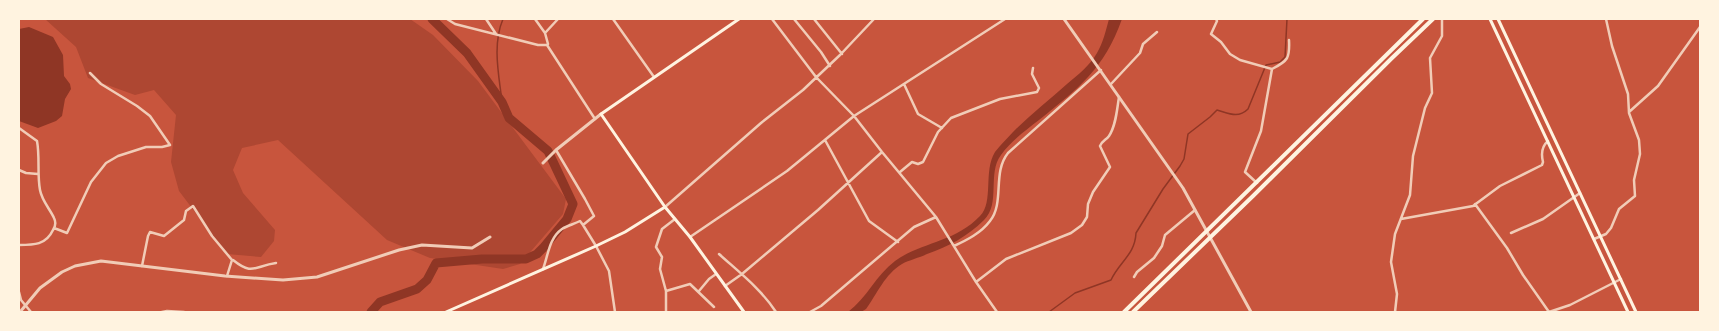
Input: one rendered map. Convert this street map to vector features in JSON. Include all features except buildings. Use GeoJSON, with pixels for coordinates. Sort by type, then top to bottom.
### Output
{"type":"FeatureCollection","features":[{"type":"Feature","properties":{"kind":"highway"},"geometry":{"type":"LineString","coordinates":[[1124,312],[1423,19]]}},
{"type":"Feature","properties":{"kind":"highway"},"geometry":{"type":"LineString","coordinates":[[1133,312],[1254,196],[1433,19]]}},
{"type":"Feature","properties":{"kind":"main road"},"geometry":{"type":"LineString","coordinates":[[738,19],[734,20],[601,114],[665,207],[690,237],[744,312]]}},
{"type":"Feature","properties":{"kind":"main road"},"geometry":{"type":"LineString","coordinates":[[1490,19],[1628,312]]}},
{"type":"Feature","properties":{"kind":"main road"},"geometry":{"type":"LineString","coordinates":[[1498,19],[1636,312]]}},
{"type":"Feature","properties":{"kind":"main road"},"geometry":{"type":"LineString","coordinates":[[446,312],[596,246],[625,232],[665,207]]}},
{"type":"Feature","properties":{"kind":"street"},"geometry":{"type":"LineString","coordinates":[[447,19],[455,24],[538,45],[547,45]]}},
{"type":"Feature","properties":{"kind":"street"},"geometry":{"type":"LineString","coordinates":[[486,19],[496,34]]}},
{"type":"Feature","properties":{"kind":"street"},"geometry":{"type":"LineString","coordinates":[[535,19],[545,33],[547,45],[595,119]]}},
{"type":"Feature","properties":{"kind":"street"},"geometry":{"type":"LineString","coordinates":[[545,33],[558,19]]}},
{"type":"Feature","properties":{"kind":"street"},"geometry":{"type":"LineString","coordinates":[[613,19],[654,77]]}},
{"type":"Feature","properties":{"kind":"street"},"geometry":{"type":"LineString","coordinates":[[772,19],[816,77],[854,116],[936,217],[976,282],[997,312]]}},
{"type":"Feature","properties":{"kind":"street"},"geometry":{"type":"LineString","coordinates":[[794,19],[821,52],[830,66]]}},
{"type":"Feature","properties":{"kind":"street"},"geometry":{"type":"LineString","coordinates":[[814,19],[842,54]]}},
{"type":"Feature","properties":{"kind":"street"},"geometry":{"type":"LineString","coordinates":[[665,207],[761,123],[803,90],[830,66],[874,19]]}},
{"type":"Feature","properties":{"kind":"street"},"geometry":{"type":"LineString","coordinates":[[690,237],[787,171],[854,116],[1005,19]]}},
{"type":"Feature","properties":{"kind":"street"},"geometry":{"type":"LineString","coordinates":[[1064,19],[1183,188],[1250,312]]}},
{"type":"Feature","properties":{"kind":"street"},"geometry":{"type":"LineString","coordinates":[[1216,19],[1217,21],[1212,34],[1221,42],[1230,54],[1240,60],[1272,69],[1287,59],[1289,54],[1289,40]]}},
{"type":"Feature","properties":{"kind":"street"},"geometry":{"type":"LineString","coordinates":[[1395,312],[1397,294],[1391,262],[1395,234],[1410,195],[1413,156],[1424,108],[1432,93],[1430,58],[1442,36],[1442,19]]}},
{"type":"Feature","properties":{"kind":"street"},"geometry":{"type":"LineString","coordinates":[[1594,239],[1606,234],[1611,228],[1619,209],[1635,196],[1634,180],[1640,154],[1639,140],[1629,113],[1628,94],[1612,46],[1606,19]]}},
{"type":"Feature","properties":{"kind":"street"},"geometry":{"type":"LineString","coordinates":[[1629,113],[1658,86],[1700,27]]}},
{"type":"Feature","properties":{"kind":"street"},"geometry":{"type":"LineString","coordinates":[[1111,84],[1140,53],[1143,44],[1157,32]]}},
{"type":"Feature","properties":{"kind":"street"},"geometry":{"type":"LineString","coordinates":[[899,172],[912,162],[918,164],[923,162],[942,128],[951,118],[1000,99],[1037,92],[1039,88],[1032,74],[1033,68]]}},
{"type":"Feature","properties":{"kind":"street"},"geometry":{"type":"LineString","coordinates":[[954,246],[980,230],[993,217],[996,207],[1000,169],[1008,153],[1100,69]]}},
{"type":"Feature","properties":{"kind":"street"},"geometry":{"type":"LineString","coordinates":[[1256,183],[1245,172],[1261,131],[1272,69]]}},
{"type":"Feature","properties":{"kind":"street"},"geometry":{"type":"LineString","coordinates":[[54,228],[67,233],[91,182],[106,162],[146,146],[162,147],[170,145],[150,116],[137,106],[101,84],[90,73]]}},
{"type":"Feature","properties":{"kind":"street"},"geometry":{"type":"LineString","coordinates":[[904,84],[918,114],[942,128]]}},
{"type":"Feature","properties":{"kind":"street"},"geometry":{"type":"LineString","coordinates":[[976,282],[1006,259],[1071,233],[1082,225],[1087,217],[1088,204],[1093,192],[1110,167],[1100,146],[1108,137],[1113,127],[1119,97]]}},
{"type":"Feature","properties":{"kind":"street"},"geometry":{"type":"LineString","coordinates":[[543,163],[556,150],[601,114]]}},
{"type":"Feature","properties":{"kind":"street"},"geometry":{"type":"LineString","coordinates":[[19,128],[37,141],[38,174],[42,197],[55,220],[54,228],[48,239],[38,244],[19,244]]}},
{"type":"Feature","properties":{"kind":"street"},"geometry":{"type":"LineString","coordinates":[[825,140],[869,221],[898,242]]}},
{"type":"Feature","properties":{"kind":"street"},"geometry":{"type":"LineString","coordinates":[[1401,219],[1473,206],[1500,186],[1542,165],[1543,147],[1548,141]]}},
{"type":"Feature","properties":{"kind":"street"},"geometry":{"type":"LineString","coordinates":[[556,150],[594,216],[583,225]]}},
{"type":"Feature","properties":{"kind":"street"},"geometry":{"type":"LineString","coordinates":[[725,286],[742,274],[882,152]]}},
{"type":"Feature","properties":{"kind":"street"},"geometry":{"type":"LineString","coordinates":[[19,170],[26,173],[38,174]]}},
{"type":"Feature","properties":{"kind":"street"},"geometry":{"type":"LineString","coordinates":[[1511,233],[1543,219],[1580,193]]}},
{"type":"Feature","properties":{"kind":"street"},"geometry":{"type":"LineString","coordinates":[[1475,204],[1503,242],[1523,275],[1549,312],[1570,305],[1621,279]]}},
{"type":"Feature","properties":{"kind":"street"},"geometry":{"type":"LineString","coordinates":[[142,266],[150,232],[164,236],[184,220],[186,211],[193,206],[212,236],[232,260],[247,269],[253,270],[263,265],[276,263]]}},
{"type":"Feature","properties":{"kind":"street"},"geometry":{"type":"LineString","coordinates":[[1134,277],[1137,272],[1154,258],[1162,246],[1165,235],[1195,210]]}},
{"type":"Feature","properties":{"kind":"street"},"geometry":{"type":"LineString","coordinates":[[810,312],[821,306],[914,228],[936,217]]}},
{"type":"Feature","properties":{"kind":"street"},"geometry":{"type":"LineString","coordinates":[[666,312],[666,291],[660,269],[662,257],[656,247],[662,229],[676,219]]}},
{"type":"Feature","properties":{"kind":"street"},"geometry":{"type":"LineString","coordinates":[[543,269],[550,244],[561,230],[580,221],[596,246],[609,271],[615,312]]}},
{"type":"Feature","properties":{"kind":"street"},"geometry":{"type":"LineString","coordinates":[[21,310],[40,288],[62,272],[75,266],[101,261],[227,276],[283,280],[317,277],[399,250],[422,246],[472,248],[490,237]]}},
{"type":"Feature","properties":{"kind":"street"},"geometry":{"type":"LineString","coordinates":[[719,254],[755,285],[767,298],[776,312]]}},
{"type":"Feature","properties":{"kind":"street"},"geometry":{"type":"LineString","coordinates":[[227,276],[232,260]]}},
{"type":"Feature","properties":{"kind":"street"},"geometry":{"type":"LineString","coordinates":[[699,291],[709,279],[716,274]]}},
{"type":"Feature","properties":{"kind":"street"},"geometry":{"type":"LineString","coordinates":[[666,291],[690,284],[714,307]]}},
{"type":"Feature","properties":{"kind":"street"},"geometry":{"type":"LineString","coordinates":[[19,292],[21,300],[31,312]]}},
{"type":"Feature","properties":{"kind":"street"},"geometry":{"type":"LineString","coordinates":[[162,312],[184,312]]}},
{"type":"Feature","properties":{"kind":"shaded area"},"geometry":{"type":"Polygon","coordinates":[[[45,19],[410,19],[433,35],[478,81],[566,199],[563,214],[520,264],[503,269],[430,258],[387,240],[278,140],[242,148],[233,170],[243,193],[275,230],[274,241],[261,257],[227,254],[179,191],[171,162],[176,115],[154,90],[135,95],[88,78],[76,47],[45,19]]]}},
{"type":"Feature","properties":{"kind":"shaded area"},"geometry":{"type":"Polygon","coordinates":[[[1109,19],[1122,19],[1107,51],[1089,76],[1066,98],[1019,136],[1001,155],[995,170],[992,206],[984,220],[971,231],[943,248],[908,261],[896,268],[886,279],[866,309],[861,312],[848,312],[861,300],[882,273],[895,261],[916,250],[959,232],[980,216],[987,203],[991,160],[995,152],[1019,126],[1091,62],[1101,45],[1109,19]]]}},
{"type":"Feature","properties":{"kind":"shaded area"},"geometry":{"type":"Polygon","coordinates":[[[29,27],[53,37],[63,55],[64,76],[70,84],[71,89],[65,99],[62,116],[56,121],[38,128],[19,121],[19,29],[29,27]]]}},
{"type":"Feature","properties":{"kind":"waterway"},"geometry":{"type":"LineString","coordinates":[[371,312],[380,302],[417,289],[427,280],[436,263],[482,259],[526,259],[537,254],[567,219],[573,204],[548,151],[509,118],[502,102],[467,53],[432,19]]}},
{"type":"Feature","properties":{"kind":"waterway"},"geometry":{"type":"LineString","coordinates":[[502,102],[497,50],[503,19]]}},
{"type":"Feature","properties":{"kind":"waterway"},"geometry":{"type":"LineString","coordinates":[[1049,312],[1075,293],[1111,280],[1130,253],[1135,241],[1136,233],[1163,189],[1184,159],[1188,134],[1217,110],[1237,115],[1248,109],[1266,65],[1280,62],[1285,57],[1287,19]]}}]}
